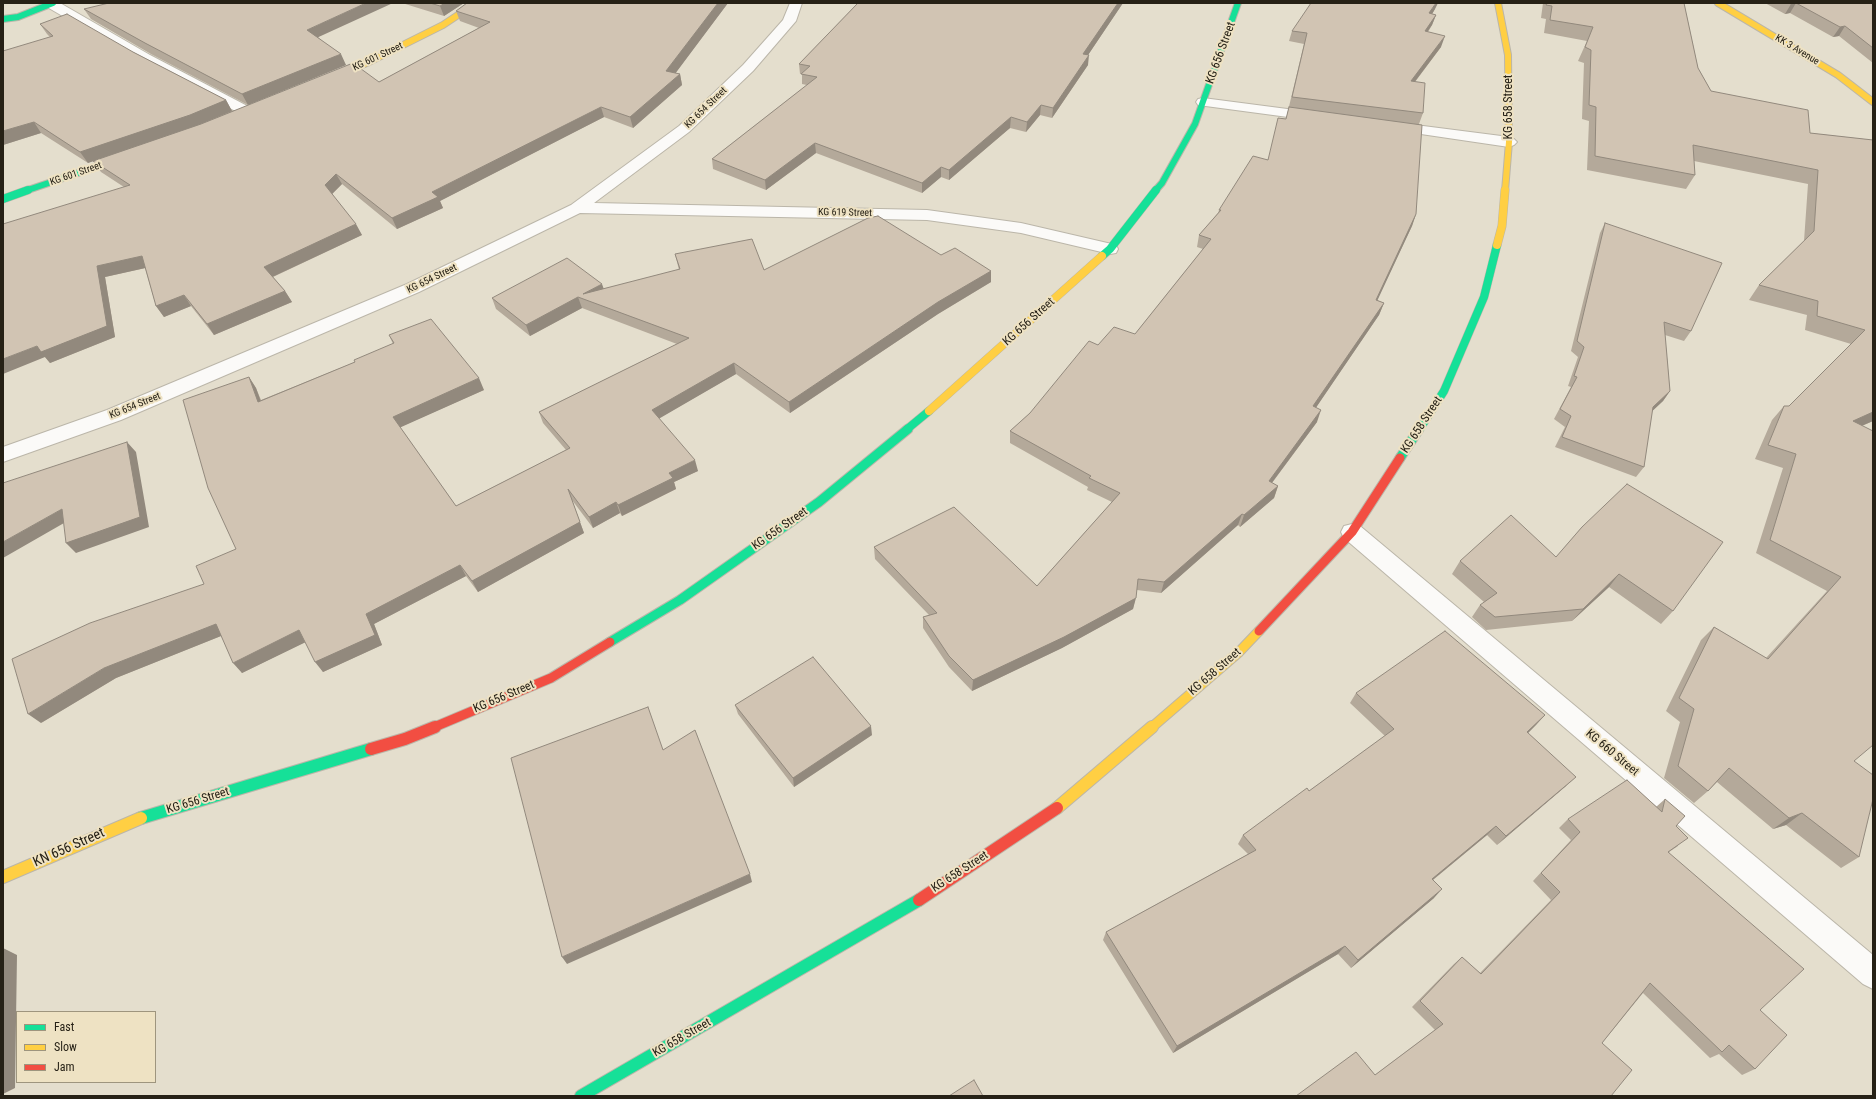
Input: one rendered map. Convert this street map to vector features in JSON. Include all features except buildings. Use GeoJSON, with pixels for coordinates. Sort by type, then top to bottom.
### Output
{"type":"FeatureCollection","features":[{"type":"Feature","properties":{"kind":"street"},"geometry":{"type":"LineString","coordinates":[[3,20],[53,3],[145,58],[252,110]]}},
{"type":"Feature","properties":{"kind":"street","name":"KG 601 Street"},"geometry":{"type":"LineString","coordinates":[[319,83],[376,59],[444,25],[476,3]]}},
{"type":"Feature","properties":{"kind":"street","name":"KG 654 Street"},"geometry":{"type":"LineString","coordinates":[[3,455],[114,415],[406,291],[577,208],[689,124],[748,68],[789,21],[796,3]]}},
{"type":"Feature","properties":{"kind":"street","name":"KG 656 Street"},"geometry":{"type":"LineString","coordinates":[[135,820],[405,739],[551,678],[680,600],[819,502],[936,406],[1110,250],[1162,183],[1195,124],[1218,63],[1238,3]]}},
{"type":"Feature","properties":{"kind":"street","name":"KG 658 Street"},"geometry":{"type":"LineString","coordinates":[[581,1096],[908,907],[1047,816],[1239,652],[1352,532],[1444,391],[1484,297],[1502,226],[1509,142],[1508,55],[1498,3]]}},
{"type":"Feature","properties":{"kind":"street","name":"KK 3 Avenue"},"geometry":{"type":"LineString","coordinates":[[1718,3],[1838,75],[1873,102]]}},
{"type":"Feature","properties":{"kind":"street"},"geometry":{"type":"LineString","coordinates":[[1203,102],[1328,118]]}},
{"type":"Feature","properties":{"kind":"street"},"geometry":{"type":"LineString","coordinates":[[235,117],[252,110]]}},
{"type":"Feature","properties":{"kind":"street"},"geometry":{"type":"LineString","coordinates":[[1376,124],[1509,142]]}},
{"type":"Feature","properties":{"kind":"street","name":"KG 601 Street"},"geometry":{"type":"LineString","coordinates":[[3,199],[136,153]]}},
{"type":"Feature","properties":{"kind":"street","name":"KG 619 Street"},"geometry":{"type":"LineString","coordinates":[[577,208],[927,215],[1021,228],[1110,250]]}},
{"type":"Feature","properties":{"kind":"street","name":"KG 660 Street"},"geometry":{"type":"LineString","coordinates":[[1352,532],[1873,974]]}},
{"type":"Feature","properties":{"kind":"street","name":"KN 656 Street"},"geometry":{"type":"LineString","coordinates":[[3,877],[135,820]]}},
{"type":"Feature","properties":{"kind":"traffic: fast"},"geometry":{"type":"LineString","coordinates":[[3,19],[18,17],[53,3]]}},
{"type":"Feature","properties":{"kind":"traffic: fast"},"geometry":{"type":"LineString","coordinates":[[1102,256],[1110,249],[1162,183],[1195,124],[1238,3]]}},
{"type":"Feature","properties":{"kind":"traffic: fast"},"geometry":{"type":"LineString","coordinates":[[3,199],[125,157]]}},
{"type":"Feature","properties":{"kind":"traffic: fast"},"geometry":{"type":"LineString","coordinates":[[1400,458],[1444,391],[1484,297],[1497,245]]}},
{"type":"Feature","properties":{"kind":"traffic: fast"},"geometry":{"type":"LineString","coordinates":[[610,642],[680,600],[819,502],[929,411]]}},
{"type":"Feature","properties":{"kind":"traffic: fast"},"geometry":{"type":"LineString","coordinates":[[141,818],[371,749]]}},
{"type":"Feature","properties":{"kind":"traffic: fast"},"geometry":{"type":"LineString","coordinates":[[581,1096],[919,900]]}},
{"type":"Feature","properties":{"kind":"traffic: slow"},"geometry":{"type":"LineString","coordinates":[[331,78],[369,62],[443,25],[476,3]]}},
{"type":"Feature","properties":{"kind":"traffic: slow"},"geometry":{"type":"LineString","coordinates":[[1497,245],[1502,226],[1509,142],[1508,55],[1498,3]]}},
{"type":"Feature","properties":{"kind":"traffic: slow"},"geometry":{"type":"LineString","coordinates":[[1718,3],[1838,75],[1873,102]]}},
{"type":"Feature","properties":{"kind":"traffic: slow"},"geometry":{"type":"LineString","coordinates":[[929,411],[1102,256]]}},
{"type":"Feature","properties":{"kind":"traffic: slow"},"geometry":{"type":"LineString","coordinates":[[1057,808],[1239,652],[1259,631]]}},
{"type":"Feature","properties":{"kind":"traffic: slow"},"geometry":{"type":"LineString","coordinates":[[3,877],[141,818]]}},
{"type":"Feature","properties":{"kind":"traffic: jam"},"geometry":{"type":"LineString","coordinates":[[1259,631],[1352,532],[1400,458]]}},
{"type":"Feature","properties":{"kind":"traffic: jam"},"geometry":{"type":"LineString","coordinates":[[371,749],[405,739],[551,678],[610,642]]}},
{"type":"Feature","properties":{"kind":"traffic: jam"},"geometry":{"type":"LineString","coordinates":[[919,900],[1057,808]]}}]}
